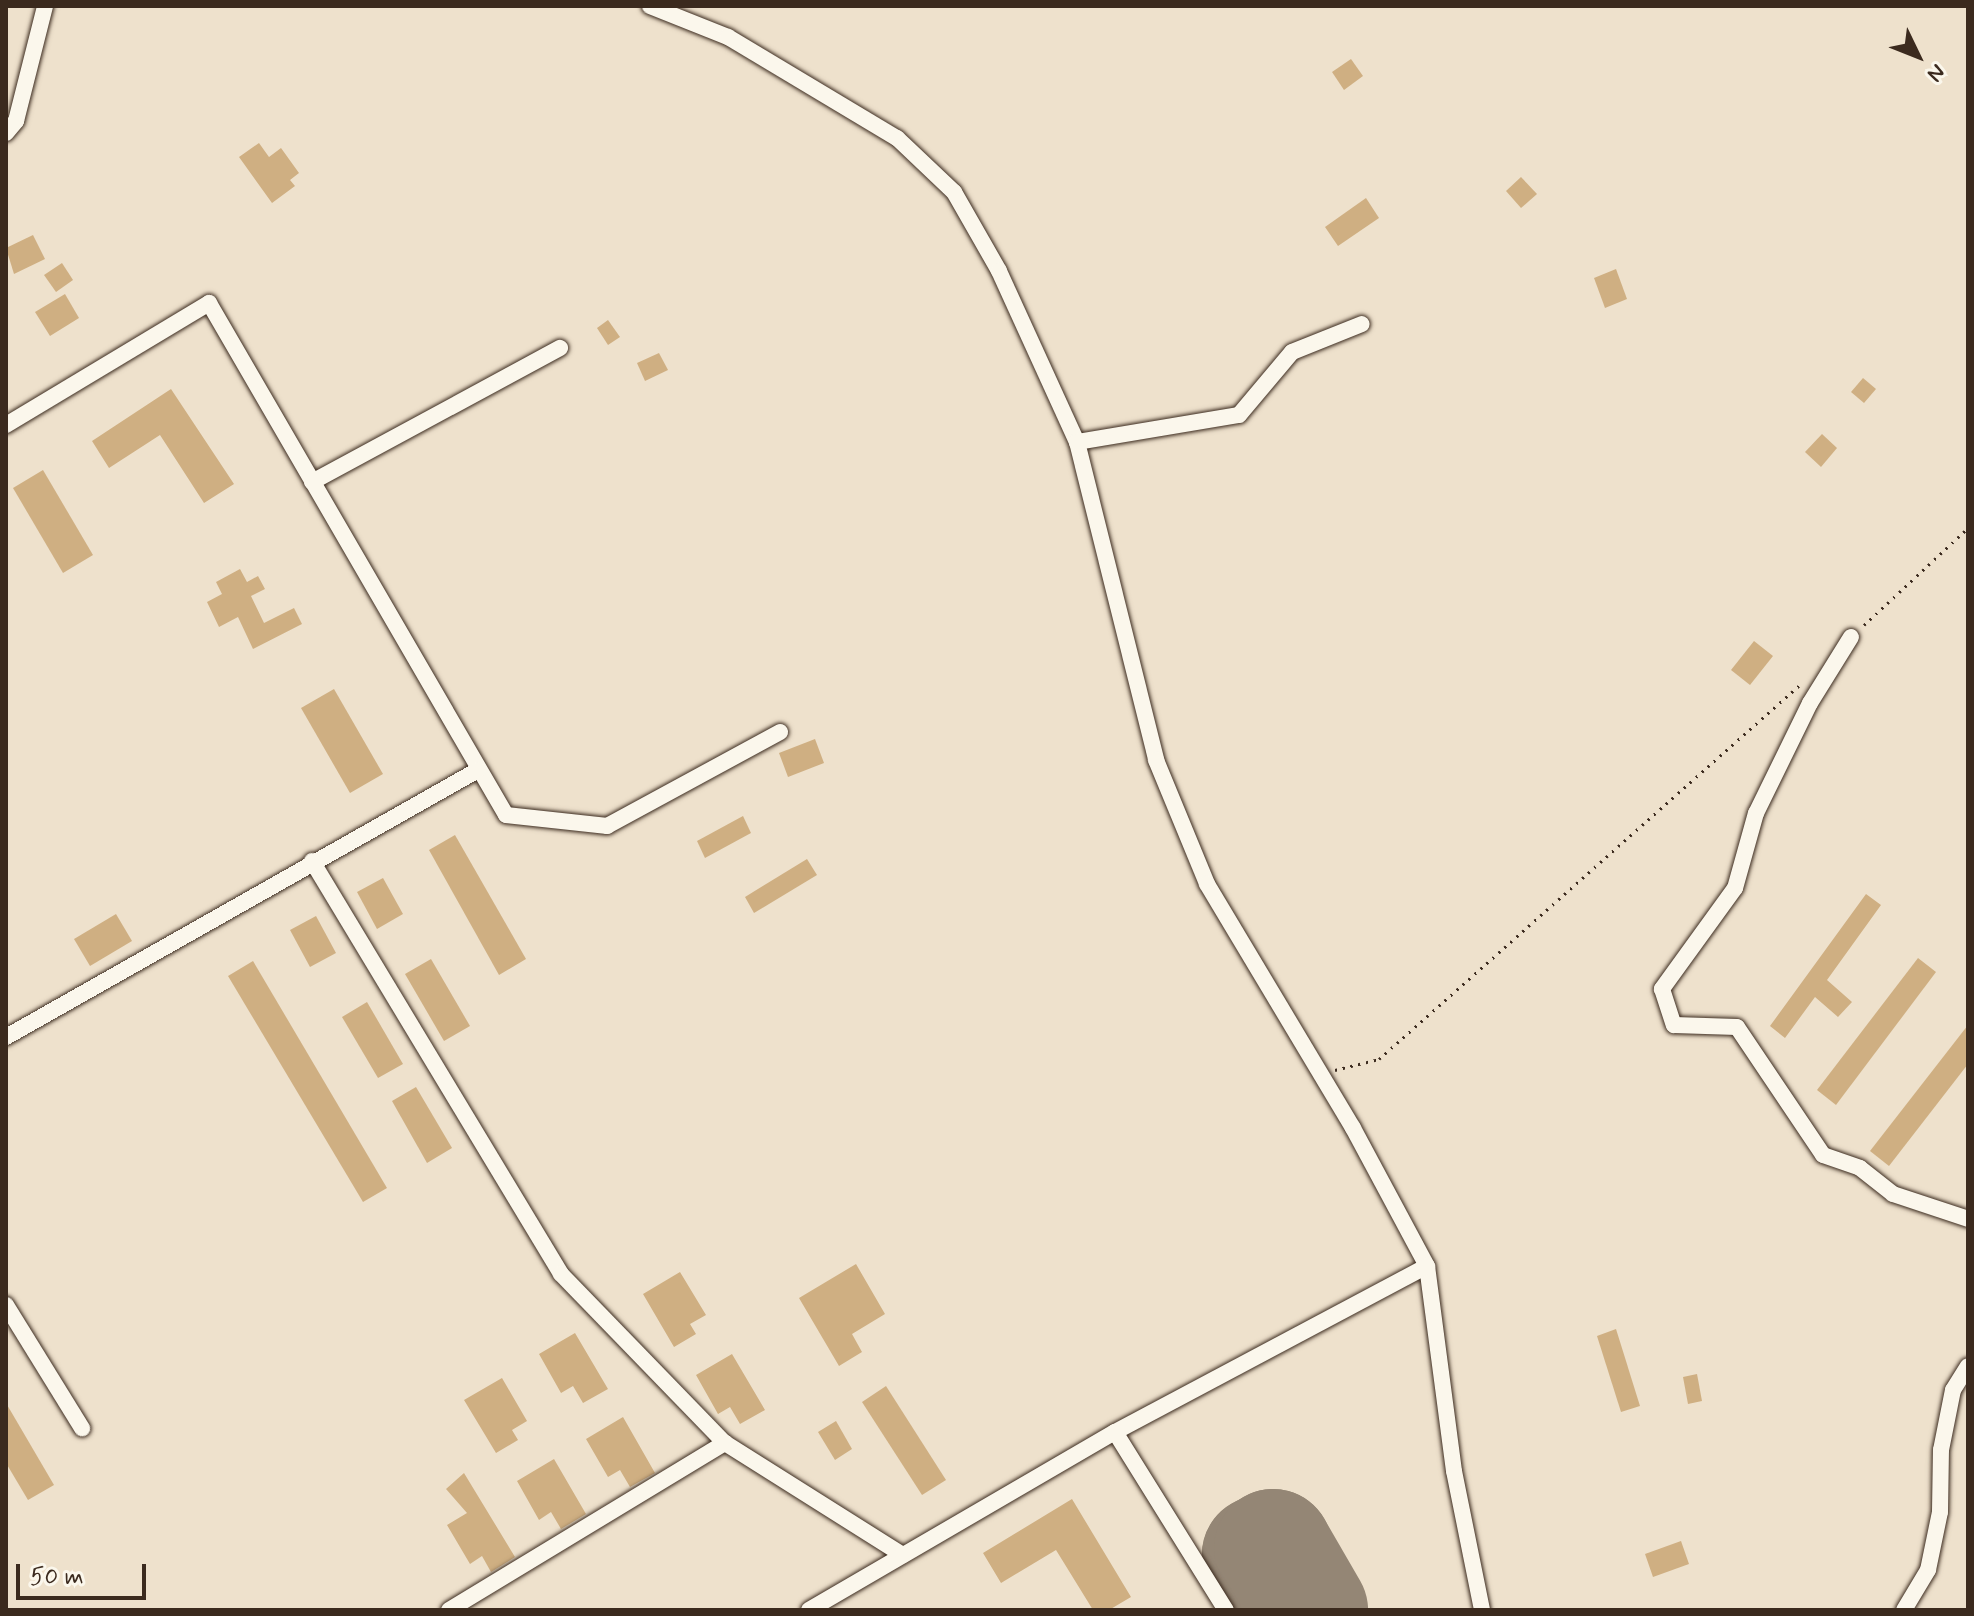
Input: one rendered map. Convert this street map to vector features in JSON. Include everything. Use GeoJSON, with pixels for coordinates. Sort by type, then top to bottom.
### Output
{"type":"FeatureCollection","features":[{"type":"Feature","properties":{"kind":"street"},"geometry":{"type":"LineString","coordinates":[[6,133],[16,121],[45,6]]}},
{"type":"Feature","properties":{"kind":"street"},"geometry":{"type":"LineString","coordinates":[[650,6],[728,37],[897,138],[954,192],[999,271],[1077,442],[1156,760],[1207,884],[1320,1074],[1427,1266],[1454,1471],[1482,1610]]}},
{"type":"Feature","properties":{"kind":"street"},"geometry":{"type":"LineString","coordinates":[[6,425],[209,303],[506,815],[607,826],[780,732]]}},
{"type":"Feature","properties":{"kind":"street"},"geometry":{"type":"LineString","coordinates":[[1077,442],[1239,415],[1292,352],[1362,324]]}},
{"type":"Feature","properties":{"kind":"street"},"geometry":{"type":"LineString","coordinates":[[312,482],[560,348]]}},
{"type":"Feature","properties":{"kind":"street"},"geometry":{"type":"LineString","coordinates":[[1851,637],[1810,703],[1756,813],[1735,888],[1662,989],[1674,1025],[1737,1027],[1823,1155],[1860,1168],[1893,1194],[1968,1219]]}},
{"type":"Feature","properties":{"kind":"street"},"geometry":{"type":"LineString","coordinates":[[6,1037],[312,861],[478,770]]}},
{"type":"Feature","properties":{"kind":"street"},"geometry":{"type":"LineString","coordinates":[[312,861],[561,1274],[725,1443],[903,1555]]}},
{"type":"Feature","properties":{"kind":"street"},"geometry":{"type":"LineString","coordinates":[[809,1610],[1115,1432],[1427,1266]]}},
{"type":"Feature","properties":{"kind":"street"},"geometry":{"type":"LineString","coordinates":[[6,1305],[82,1428]]}},
{"type":"Feature","properties":{"kind":"street"},"geometry":{"type":"LineString","coordinates":[[1904,1610],[1928,1570],[1940,1512],[1941,1450],[1953,1390],[1968,1366]]}},
{"type":"Feature","properties":{"kind":"street"},"geometry":{"type":"LineString","coordinates":[[1115,1432],[1226,1610]]}},
{"type":"Feature","properties":{"kind":"street"},"geometry":{"type":"LineString","coordinates":[[449,1610],[725,1443]]}},
{"type":"Feature","properties":{"kind":"path"},"geometry":{"type":"LineString","coordinates":[[1851,637],[1968,528]]}},
{"type":"Feature","properties":{"kind":"path"},"geometry":{"type":"LineString","coordinates":[[1320,1074],[1379,1059],[1807,678]]}},
{"type":"Feature","properties":{"kind":"building"},"geometry":{"type":"Polygon","coordinates":[[[1351,59],[1363,76],[1344,90],[1332,72],[1351,59]]]}},
{"type":"Feature","properties":{"kind":"building"},"geometry":{"type":"Polygon","coordinates":[[[259,143],[269,157],[281,148],[299,173],[290,180],[295,186],[272,203],[239,157],[259,143]]]}},
{"type":"Feature","properties":{"kind":"building"},"geometry":{"type":"Polygon","coordinates":[[[1521,177],[1537,194],[1521,208],[1506,191],[1521,177]]]}},
{"type":"Feature","properties":{"kind":"building"},"geometry":{"type":"Polygon","coordinates":[[[1366,198],[1379,218],[1338,246],[1325,227],[1366,198]]]}},
{"type":"Feature","properties":{"kind":"building"},"geometry":{"type":"Polygon","coordinates":[[[33,235],[45,259],[14,274],[6,248],[33,235]]]}},
{"type":"Feature","properties":{"kind":"building"},"geometry":{"type":"Polygon","coordinates":[[[62,263],[73,280],[56,292],[44,275],[62,263]]]}},
{"type":"Feature","properties":{"kind":"building"},"geometry":{"type":"Polygon","coordinates":[[[1616,269],[1627,299],[1605,308],[1594,278],[1616,269]]]}},
{"type":"Feature","properties":{"kind":"building"},"geometry":{"type":"Polygon","coordinates":[[[65,294],[79,318],[50,336],[35,312],[65,294]]]}},
{"type":"Feature","properties":{"kind":"building"},"geometry":{"type":"Polygon","coordinates":[[[608,320],[620,337],[608,345],[597,328],[608,320]]]}},
{"type":"Feature","properties":{"kind":"building"},"geometry":{"type":"Polygon","coordinates":[[[659,353],[668,370],[645,381],[637,363],[659,353]]]}},
{"type":"Feature","properties":{"kind":"building"},"geometry":{"type":"Polygon","coordinates":[[[1863,378],[1876,389],[1864,403],[1851,392],[1863,378]]]}},
{"type":"Feature","properties":{"kind":"building"},"geometry":{"type":"Polygon","coordinates":[[[171,389],[234,484],[204,503],[160,435],[109,468],[92,441],[171,389]]]}},
{"type":"Feature","properties":{"kind":"building"},"geometry":{"type":"Polygon","coordinates":[[[1822,434],[1837,448],[1821,467],[1805,452],[1822,434]]]}},
{"type":"Feature","properties":{"kind":"building"},"geometry":{"type":"Polygon","coordinates":[[[43,470],[93,555],[63,573],[13,488],[43,470]]]}},
{"type":"Feature","properties":{"kind":"building"},"geometry":{"type":"Polygon","coordinates":[[[240,569],[247,582],[258,576],[265,589],[251,596],[264,623],[294,608],[302,624],[253,649],[238,617],[219,627],[207,602],[222,594],[216,582],[240,569]]]}},
{"type":"Feature","properties":{"kind":"building"},"geometry":{"type":"Polygon","coordinates":[[[1754,641],[1773,656],[1750,685],[1731,670],[1754,641]]]}},
{"type":"Feature","properties":{"kind":"building"},"geometry":{"type":"Polygon","coordinates":[[[334,689],[383,774],[350,793],[301,708],[334,689]]]}},
{"type":"Feature","properties":{"kind":"building"},"geometry":{"type":"Polygon","coordinates":[[[815,739],[824,763],[788,777],[779,753],[815,739]]]}},
{"type":"Feature","properties":{"kind":"building"},"geometry":{"type":"Polygon","coordinates":[[[743,816],[751,833],[705,858],[697,841],[743,816]]]}},
{"type":"Feature","properties":{"kind":"building"},"geometry":{"type":"Polygon","coordinates":[[[455,835],[526,959],[499,975],[429,850],[455,835]]]}},
{"type":"Feature","properties":{"kind":"building"},"geometry":{"type":"Polygon","coordinates":[[[807,859],[817,875],[754,913],[745,897],[807,859]]]}},
{"type":"Feature","properties":{"kind":"building"},"geometry":{"type":"Polygon","coordinates":[[[383,878],[403,914],[377,929],[357,892],[383,878]]]}},
{"type":"Feature","properties":{"kind":"building"},"geometry":{"type":"Polygon","coordinates":[[[1866,894],[1881,905],[1827,980],[1852,1002],[1838,1017],[1815,997],[1785,1038],[1770,1026],[1866,894]]]}},
{"type":"Feature","properties":{"kind":"building"},"geometry":{"type":"Polygon","coordinates":[[[116,914],[132,941],[90,966],[74,939],[116,914]]]}},
{"type":"Feature","properties":{"kind":"building"},"geometry":{"type":"Polygon","coordinates":[[[316,916],[336,953],[310,967],[290,930],[316,916]]]}},
{"type":"Feature","properties":{"kind":"building"},"geometry":{"type":"Polygon","coordinates":[[[1918,958],[1936,972],[1836,1105],[1817,1090],[1918,958]]]}},
{"type":"Feature","properties":{"kind":"building"},"geometry":{"type":"Polygon","coordinates":[[[431,959],[470,1026],[444,1041],[405,974],[431,959]]]}},
{"type":"Feature","properties":{"kind":"building"},"geometry":{"type":"Polygon","coordinates":[[[253,961],[387,1188],[363,1202],[228,976],[253,961]]]}},
{"type":"Feature","properties":{"kind":"building"},"geometry":{"type":"Polygon","coordinates":[[[367,1002],[403,1064],[378,1078],[342,1017],[367,1002]]]}},
{"type":"Feature","properties":{"kind":"building"},"geometry":{"type":"Polygon","coordinates":[[[1968,1025],[1968,1064],[1889,1166],[1870,1151],[1968,1025]]]}},
{"type":"Feature","properties":{"kind":"building"},"geometry":{"type":"Polygon","coordinates":[[[416,1087],[452,1148],[427,1163],[392,1101],[416,1087]]]}},
{"type":"Feature","properties":{"kind":"building"},"geometry":{"type":"Polygon","coordinates":[[[856,1264],[885,1314],[852,1334],[862,1352],[839,1366],[799,1298],[856,1264]]]}},
{"type":"Feature","properties":{"kind":"building"},"geometry":{"type":"Polygon","coordinates":[[[680,1272],[706,1315],[690,1324],[696,1334],[674,1347],[643,1294],[680,1272]]]}},
{"type":"Feature","properties":{"kind":"building"},"geometry":{"type":"Polygon","coordinates":[[[1616,1329],[1640,1406],[1621,1412],[1597,1336],[1616,1329]]]}},
{"type":"Feature","properties":{"kind":"building"},"geometry":{"type":"Polygon","coordinates":[[[575,1333],[608,1389],[583,1403],[573,1386],[561,1393],[539,1354],[575,1333]]]}},
{"type":"Feature","properties":{"kind":"building"},"geometry":{"type":"Polygon","coordinates":[[[732,1354],[765,1410],[740,1424],[730,1407],[718,1414],[696,1375],[732,1354]]]}},
{"type":"Feature","properties":{"kind":"building"},"geometry":{"type":"Polygon","coordinates":[[[1697,1374],[1702,1401],[1688,1404],[1683,1377],[1697,1374]]]}},
{"type":"Feature","properties":{"kind":"building"},"geometry":{"type":"Polygon","coordinates":[[[502,1378],[527,1421],[512,1430],[518,1440],[496,1453],[464,1400],[502,1378]]]}},
{"type":"Feature","properties":{"kind":"building"},"geometry":{"type":"Polygon","coordinates":[[[886,1386],[946,1480],[922,1495],[862,1402],[886,1386]]]}},
{"type":"Feature","properties":{"kind":"building"},"geometry":{"type":"Polygon","coordinates":[[[6,1403],[54,1485],[28,1500],[6,1463],[6,1403]]]}},
{"type":"Feature","properties":{"kind":"building"},"geometry":{"type":"Polygon","coordinates":[[[623,1417],[655,1473],[630,1487],[620,1470],[608,1477],[586,1439],[623,1417]]]}},
{"type":"Feature","properties":{"kind":"building"},"geometry":{"type":"Polygon","coordinates":[[[836,1421],[852,1449],[835,1460],[818,1432],[836,1421]]]}},
{"type":"Feature","properties":{"kind":"building"},"geometry":{"type":"Polygon","coordinates":[[[554,1459],[586,1514],[561,1529],[551,1512],[539,1520],[517,1481],[554,1459]]]}},
{"type":"Feature","properties":{"kind":"building"},"geometry":{"type":"Polygon","coordinates":[[[464,1473],[515,1557],[491,1572],[482,1556],[470,1564],[447,1525],[467,1513],[446,1489],[464,1473]]]}},
{"type":"Feature","properties":{"kind":"building"},"geometry":{"type":"Polygon","coordinates":[[[1072,1499],[1131,1597],[1109,1610],[1093,1610],[1056,1550],[1001,1583],[983,1553],[1072,1499]]]}},
{"type":"Feature","properties":{"kind":"building"},"geometry":{"type":"Polygon","coordinates":[[[1681,1541],[1689,1564],[1653,1577],[1645,1554],[1681,1541]]]}},
{"type":"Feature","properties":{"kind":"runway"},"geometry":{"type":"LineString","coordinates":[[1293,1610],[1261,1555],[1273,1548],[1309,1610]]}}]}
